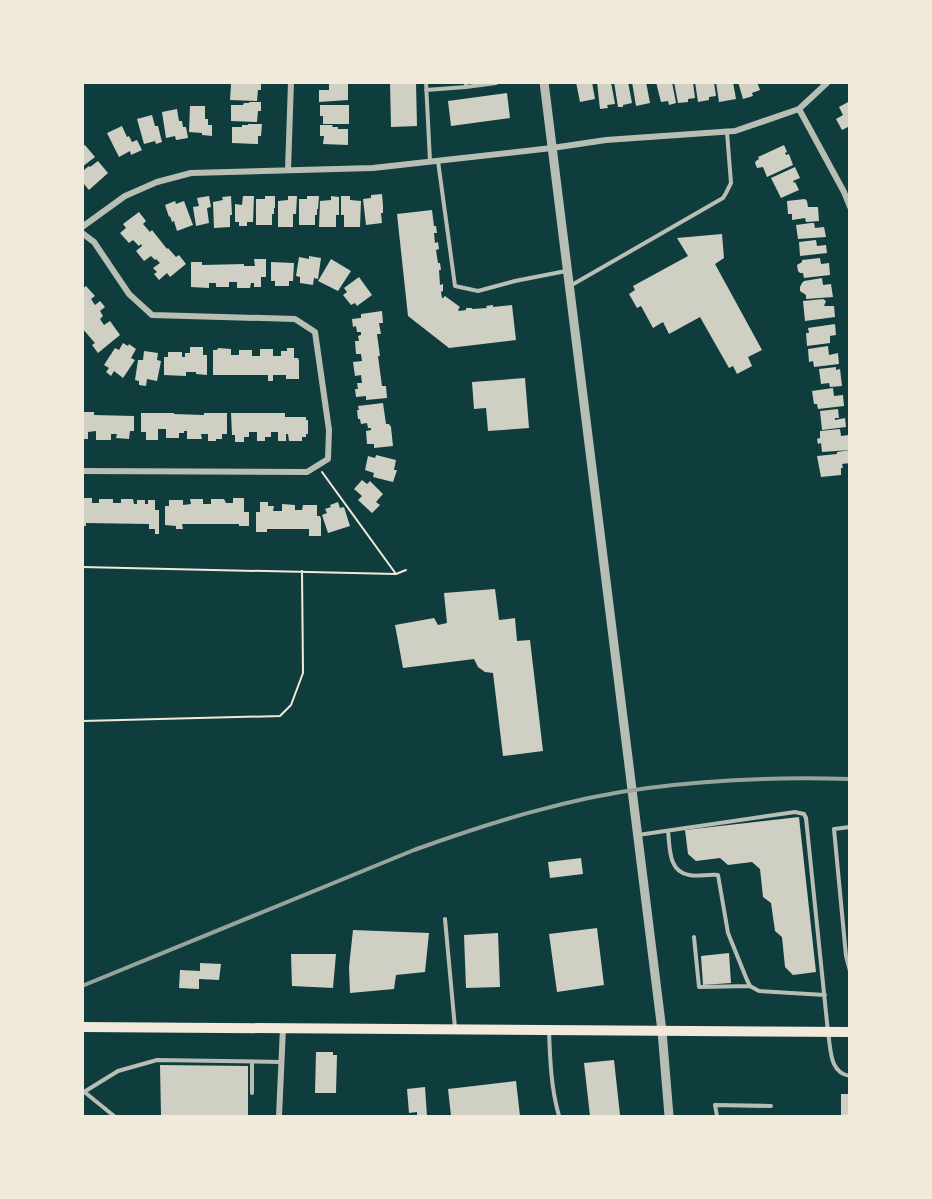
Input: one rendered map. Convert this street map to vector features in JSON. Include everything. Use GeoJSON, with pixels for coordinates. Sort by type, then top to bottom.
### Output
{"type":"FeatureCollection","features":[{"type":"Feature","properties":{"kind":"main road"},"geometry":{"type":"LineString","coordinates":[[82,1027],[849,1032]]}},
{"type":"Feature","properties":{"kind":"street"},"geometry":{"type":"LineString","coordinates":[[288,170],[291,82]]}},
{"type":"Feature","properties":{"kind":"street"},"geometry":{"type":"LineString","coordinates":[[544,82],[662,1030],[669,1116]]}},
{"type":"Feature","properties":{"kind":"street"},"geometry":{"type":"LineString","coordinates":[[82,227],[125,196],[157,182],[191,173],[373,168],[606,140],[735,131],[799,109],[828,82]]}},
{"type":"Feature","properties":{"kind":"street"},"geometry":{"type":"LineString","coordinates":[[799,109],[844,192],[849,207]]}},
{"type":"Feature","properties":{"kind":"street"},"geometry":{"type":"LineString","coordinates":[[82,233],[94,242],[129,294],[152,315],[295,319],[315,332],[329,430],[328,459],[307,472],[82,471]]}},
{"type":"Feature","properties":{"kind":"street"},"geometry":{"type":"LineString","coordinates":[[279,1116],[283,1028]]}},
{"type":"Feature","properties":{"kind":"lane"},"geometry":{"type":"LineString","coordinates":[[426,82],[430,162]]}},
{"type":"Feature","properties":{"kind":"lane"},"geometry":{"type":"LineString","coordinates":[[426,90],[496,83]]}},
{"type":"Feature","properties":{"kind":"lane"},"geometry":{"type":"LineString","coordinates":[[569,286],[723,198],[731,183],[727,132]]}},
{"type":"Feature","properties":{"kind":"lane"},"geometry":{"type":"LineString","coordinates":[[438,161],[455,286],[478,291],[567,271]]}},
{"type":"Feature","properties":{"kind":"lane"},"geometry":{"type":"LineString","coordinates":[[638,835],[795,812],[804,814],[833,1065],[838,1071],[849,1076]]}},
{"type":"Feature","properties":{"kind":"lane"},"geometry":{"type":"LineString","coordinates":[[849,827],[834,829],[849,970]]}},
{"type":"Feature","properties":{"kind":"lane"},"geometry":{"type":"LineString","coordinates":[[668,831],[671,862],[677,870],[688,876],[718,875],[728,933],[750,986]]}},
{"type":"Feature","properties":{"kind":"lane"},"geometry":{"type":"LineString","coordinates":[[445,919],[455,1029]]}},
{"type":"Feature","properties":{"kind":"lane"},"geometry":{"type":"LineString","coordinates":[[694,937],[699,987],[750,986],[759,991],[825,995]]}},
{"type":"Feature","properties":{"kind":"lane"},"geometry":{"type":"LineString","coordinates":[[549,1030],[550,1062],[559,1116]]}},
{"type":"Feature","properties":{"kind":"lane"},"geometry":{"type":"LineString","coordinates":[[114,1116],[83,1091],[118,1071],[157,1060],[282,1062]]}},
{"type":"Feature","properties":{"kind":"lane"},"geometry":{"type":"LineString","coordinates":[[252,1062],[252,1093]]}},
{"type":"Feature","properties":{"kind":"lane"},"geometry":{"type":"LineString","coordinates":[[717,1116],[714,1105],[771,1106]]}},
{"type":"Feature","properties":{"kind":"path"},"geometry":{"type":"LineString","coordinates":[[318,465],[396,574]]}},
{"type":"Feature","properties":{"kind":"path"},"geometry":{"type":"LineString","coordinates":[[82,567],[396,574],[406,570]]}},
{"type":"Feature","properties":{"kind":"path"},"geometry":{"type":"LineString","coordinates":[[82,721],[280,716],[291,705],[303,673],[302,571]]}},
{"type":"Feature","properties":{"kind":"building"},"geometry":{"type":"Polygon","coordinates":[[[244,82],[261,82],[257,101],[230,100],[231,84],[244,84],[244,82]]]}},
{"type":"Feature","properties":{"kind":"building"},"geometry":{"type":"Polygon","coordinates":[[[390,82],[416,82],[417,126],[391,127],[390,82]]]}},
{"type":"Feature","properties":{"kind":"building"},"geometry":{"type":"Polygon","coordinates":[[[576,82],[592,82],[595,99],[580,102],[576,82]]]}},
{"type":"Feature","properties":{"kind":"building"},"geometry":{"type":"Polygon","coordinates":[[[597,82],[611,82],[615,104],[600,109],[597,82]]]}},
{"type":"Feature","properties":{"kind":"building"},"geometry":{"type":"Polygon","coordinates":[[[614,82],[628,82],[632,103],[618,107],[614,82]]]}},
{"type":"Feature","properties":{"kind":"building"},"geometry":{"type":"Polygon","coordinates":[[[632,82],[646,82],[650,103],[636,106],[632,82]]]}},
{"type":"Feature","properties":{"kind":"building"},"geometry":{"type":"Polygon","coordinates":[[[656,82],[672,82],[676,103],[669,105],[668,101],[661,102],[656,82]]]}},
{"type":"Feature","properties":{"kind":"building"},"geometry":{"type":"Polygon","coordinates":[[[674,82],[693,82],[695,98],[688,99],[688,102],[678,103],[674,82]]]}},
{"type":"Feature","properties":{"kind":"building"},"geometry":{"type":"Polygon","coordinates":[[[695,82],[714,82],[716,96],[698,102],[695,82]]]}},
{"type":"Feature","properties":{"kind":"building"},"geometry":{"type":"Polygon","coordinates":[[[716,82],[733,82],[736,99],[719,102],[716,82]]]}},
{"type":"Feature","properties":{"kind":"building"},"geometry":{"type":"Polygon","coordinates":[[[738,82],[757,82],[760,90],[752,93],[753,96],[743,99],[738,82]]]}},
{"type":"Feature","properties":{"kind":"building"},"geometry":{"type":"Polygon","coordinates":[[[329,84],[348,84],[348,100],[319,102],[319,90],[329,90],[329,84]]]}},
{"type":"Feature","properties":{"kind":"building"},"geometry":{"type":"Polygon","coordinates":[[[507,93],[510,118],[451,126],[448,101],[507,93]]]}},
{"type":"Feature","properties":{"kind":"building"},"geometry":{"type":"Polygon","coordinates":[[[850,101],[850,126],[842,130],[836,119],[843,115],[839,107],[850,101]]]}},
{"type":"Feature","properties":{"kind":"building"},"geometry":{"type":"Polygon","coordinates":[[[249,102],[261,102],[257,122],[231,121],[231,105],[243,105],[249,102]]]}},
{"type":"Feature","properties":{"kind":"building"},"geometry":{"type":"Polygon","coordinates":[[[320,105],[349,105],[349,124],[323,124],[320,105]]]}},
{"type":"Feature","properties":{"kind":"building"},"geometry":{"type":"Polygon","coordinates":[[[190,106],[205,106],[205,119],[208,119],[208,125],[212,125],[212,136],[189,132],[190,106]]]}},
{"type":"Feature","properties":{"kind":"building"},"geometry":{"type":"Polygon","coordinates":[[[177,109],[179,121],[182,121],[183,127],[186,127],[188,138],[176,140],[175,136],[166,138],[162,112],[177,109]]]}},
{"type":"Feature","properties":{"kind":"building"},"geometry":{"type":"Polygon","coordinates":[[[152,115],[155,126],[158,126],[162,142],[144,144],[137,119],[152,115]]]}},
{"type":"Feature","properties":{"kind":"building"},"geometry":{"type":"Polygon","coordinates":[[[248,124],[262,124],[258,144],[232,143],[232,127],[242,127],[248,124]]]}},
{"type":"Feature","properties":{"kind":"building"},"geometry":{"type":"Polygon","coordinates":[[[320,125],[333,125],[332,127],[338,127],[338,129],[348,129],[348,145],[323,144],[324,136],[320,136],[320,125]]]}},
{"type":"Feature","properties":{"kind":"building"},"geometry":{"type":"Polygon","coordinates":[[[122,126],[127,137],[129,136],[132,142],[137,140],[142,150],[131,155],[130,151],[119,157],[107,133],[122,126]]]}},
{"type":"Feature","properties":{"kind":"building"},"geometry":{"type":"Polygon","coordinates":[[[85,145],[95,157],[82,167],[82,147],[85,145]]]}},
{"type":"Feature","properties":{"kind":"building"},"geometry":{"type":"Polygon","coordinates":[[[784,145],[787,152],[785,153],[789,154],[793,165],[767,177],[763,167],[757,168],[755,163],[758,157],[784,145]]]}},
{"type":"Feature","properties":{"kind":"building"},"geometry":{"type":"Polygon","coordinates":[[[98,161],[108,173],[89,190],[84,184],[82,185],[82,168],[84,170],[98,161]]]}},
{"type":"Feature","properties":{"kind":"building"},"geometry":{"type":"Polygon","coordinates":[[[795,167],[800,178],[793,181],[799,190],[781,198],[771,178],[795,167]]]}},
{"type":"Feature","properties":{"kind":"building"},"geometry":{"type":"Polygon","coordinates":[[[382,194],[382,223],[366,225],[363,199],[371,198],[371,195],[382,194]]]}},
{"type":"Feature","properties":{"kind":"building"},"geometry":{"type":"Polygon","coordinates":[[[209,196],[211,207],[207,208],[209,223],[196,226],[193,207],[199,206],[197,198],[209,196]]]}},
{"type":"Feature","properties":{"kind":"building"},"geometry":{"type":"Polygon","coordinates":[[[231,196],[230,227],[214,228],[213,202],[223,200],[222,197],[231,196]]]}},
{"type":"Feature","properties":{"kind":"building"},"geometry":{"type":"Polygon","coordinates":[[[243,196],[254,196],[253,222],[247,222],[247,226],[239,226],[239,222],[235,222],[235,204],[242,205],[243,196]]]}},
{"type":"Feature","properties":{"kind":"building"},"geometry":{"type":"Polygon","coordinates":[[[265,196],[275,196],[272,225],[256,225],[256,199],[265,199],[265,196]]]}},
{"type":"Feature","properties":{"kind":"building"},"geometry":{"type":"Polygon","coordinates":[[[288,196],[297,196],[293,227],[278,227],[278,201],[288,200],[288,196]]]}},
{"type":"Feature","properties":{"kind":"building"},"geometry":{"type":"Polygon","coordinates":[[[307,196],[319,196],[315,225],[299,225],[299,199],[307,199],[307,196]]]}},
{"type":"Feature","properties":{"kind":"building"},"geometry":{"type":"Polygon","coordinates":[[[331,196],[339,197],[336,227],[319,227],[320,201],[331,200],[331,196]]]}},
{"type":"Feature","properties":{"kind":"building"},"geometry":{"type":"Polygon","coordinates":[[[341,196],[350,196],[350,200],[361,201],[360,227],[344,227],[344,215],[341,215],[341,196]]]}},
{"type":"Feature","properties":{"kind":"building"},"geometry":{"type":"Polygon","coordinates":[[[805,199],[808,207],[818,207],[819,221],[806,222],[805,218],[792,220],[792,214],[788,214],[787,201],[805,199]]]}},
{"type":"Feature","properties":{"kind":"building"},"geometry":{"type":"Polygon","coordinates":[[[175,201],[176,204],[184,201],[193,225],[177,231],[165,205],[175,201]]]}},
{"type":"Feature","properties":{"kind":"building"},"geometry":{"type":"Polygon","coordinates":[[[432,210],[437,233],[434,233],[435,243],[438,242],[439,249],[436,250],[441,270],[439,270],[440,285],[443,284],[442,298],[445,296],[460,307],[459,311],[466,310],[466,308],[512,305],[516,340],[449,348],[408,316],[397,214],[432,210]]]}},
{"type":"Feature","properties":{"kind":"building"},"geometry":{"type":"Polygon","coordinates":[[[139,212],[146,221],[143,224],[150,232],[152,230],[167,249],[176,257],[179,255],[186,264],[170,277],[167,273],[159,280],[153,268],[160,263],[151,256],[144,261],[136,251],[142,246],[141,244],[139,246],[133,240],[129,243],[120,233],[126,228],[123,224],[139,212]]]}},
{"type":"Feature","properties":{"kind":"building"},"geometry":{"type":"Polygon","coordinates":[[[814,223],[815,228],[824,227],[826,237],[798,239],[796,225],[814,223]]]}},
{"type":"Feature","properties":{"kind":"building"},"geometry":{"type":"Polygon","coordinates":[[[722,234],[724,258],[715,264],[762,350],[748,357],[752,366],[737,374],[733,366],[729,368],[700,317],[669,334],[663,322],[653,328],[641,306],[637,308],[629,294],[635,290],[633,286],[688,256],[677,238],[722,234]]]}},
{"type":"Feature","properties":{"kind":"building"},"geometry":{"type":"Polygon","coordinates":[[[816,240],[817,246],[826,245],[827,253],[800,256],[799,242],[816,240]]]}},
{"type":"Feature","properties":{"kind":"building"},"geometry":{"type":"Polygon","coordinates":[[[309,256],[321,258],[318,279],[314,278],[313,285],[300,283],[300,277],[296,276],[299,257],[309,259],[309,256]]]}},
{"type":"Feature","properties":{"kind":"building"},"geometry":{"type":"Polygon","coordinates":[[[820,258],[821,264],[829,263],[830,275],[804,278],[803,273],[798,271],[797,265],[802,260],[820,258]]]}},
{"type":"Feature","properties":{"kind":"building"},"geometry":{"type":"Polygon","coordinates":[[[254,259],[266,259],[266,277],[261,277],[261,287],[254,287],[254,283],[251,283],[250,288],[237,288],[237,282],[229,282],[229,287],[216,287],[216,283],[209,283],[209,288],[191,287],[191,262],[202,262],[202,265],[255,266],[254,259]]]}},
{"type":"Feature","properties":{"kind":"building"},"geometry":{"type":"Polygon","coordinates":[[[331,259],[351,271],[338,291],[318,281],[331,259]]]}},
{"type":"Feature","properties":{"kind":"building"},"geometry":{"type":"Polygon","coordinates":[[[271,262],[294,263],[293,281],[289,281],[289,286],[275,286],[275,281],[271,281],[271,262]]]}},
{"type":"Feature","properties":{"kind":"building"},"geometry":{"type":"Polygon","coordinates":[[[359,277],[372,295],[357,306],[355,303],[351,305],[343,295],[347,292],[344,288],[359,277]]]}},
{"type":"Feature","properties":{"kind":"building"},"geometry":{"type":"Polygon","coordinates":[[[822,278],[823,285],[831,284],[833,297],[806,299],[806,295],[800,291],[802,283],[822,278]]]}},
{"type":"Feature","properties":{"kind":"building"},"geometry":{"type":"Polygon","coordinates":[[[86,286],[95,296],[91,299],[95,305],[100,301],[105,307],[100,311],[103,316],[100,319],[104,325],[110,321],[120,335],[98,353],[92,345],[95,343],[82,328],[82,289],[86,286]]]}},
{"type":"Feature","properties":{"kind":"building"},"geometry":{"type":"Polygon","coordinates":[[[823,299],[826,301],[824,306],[834,306],[835,317],[805,321],[803,301],[823,299]]]}},
{"type":"Feature","properties":{"kind":"building"},"geometry":{"type":"Polygon","coordinates":[[[382,311],[383,323],[379,323],[381,334],[377,334],[380,356],[378,356],[382,386],[386,386],[387,398],[366,400],[366,396],[356,397],[357,383],[362,383],[361,375],[355,376],[353,362],[362,361],[361,354],[356,354],[355,341],[359,341],[358,336],[361,332],[357,332],[356,326],[353,327],[352,319],[361,318],[361,314],[382,311]]]}},
{"type":"Feature","properties":{"kind":"building"},"geometry":{"type":"Polygon","coordinates":[[[835,324],[836,335],[830,336],[830,343],[807,346],[808,328],[835,324]]]}},
{"type":"Feature","properties":{"kind":"building"},"geometry":{"type":"Polygon","coordinates":[[[123,343],[136,349],[131,358],[135,360],[123,378],[114,371],[111,376],[106,372],[109,368],[104,365],[115,348],[119,350],[123,343]]]}},
{"type":"Feature","properties":{"kind":"building"},"geometry":{"type":"Polygon","coordinates":[[[828,346],[829,355],[838,353],[839,364],[814,367],[813,361],[809,362],[808,349],[828,346]]]}},
{"type":"Feature","properties":{"kind":"building"},"geometry":{"type":"Polygon","coordinates":[[[190,347],[203,347],[203,355],[207,355],[207,375],[186,372],[186,376],[164,375],[164,357],[168,357],[168,352],[182,352],[182,357],[185,357],[185,353],[190,353],[190,347]]]}},
{"type":"Feature","properties":{"kind":"building"},"geometry":{"type":"Polygon","coordinates":[[[294,348],[294,358],[298,358],[299,361],[299,379],[286,379],[286,375],[273,375],[273,381],[268,381],[268,375],[213,375],[213,350],[231,349],[231,355],[239,355],[239,350],[252,350],[252,356],[260,356],[260,349],[273,349],[273,356],[281,356],[281,351],[294,348]]]}},
{"type":"Feature","properties":{"kind":"building"},"geometry":{"type":"Polygon","coordinates":[[[144,351],[158,353],[157,360],[161,361],[157,381],[147,379],[146,386],[139,385],[139,381],[135,380],[138,360],[143,360],[144,351]]]}},
{"type":"Feature","properties":{"kind":"building"},"geometry":{"type":"Polygon","coordinates":[[[836,367],[836,370],[840,369],[842,386],[830,387],[829,383],[821,384],[819,369],[836,367]]]}},
{"type":"Feature","properties":{"kind":"building"},"geometry":{"type":"Polygon","coordinates":[[[525,378],[529,428],[488,431],[486,408],[474,409],[472,382],[525,378]]]}},
{"type":"Feature","properties":{"kind":"building"},"geometry":{"type":"Polygon","coordinates":[[[833,388],[834,396],[843,395],[844,406],[818,409],[817,404],[814,404],[812,391],[833,388]]]}},
{"type":"Feature","properties":{"kind":"building"},"geometry":{"type":"Polygon","coordinates":[[[383,403],[386,424],[391,427],[393,446],[374,448],[374,444],[367,444],[366,431],[371,428],[368,428],[367,423],[361,424],[357,410],[359,410],[358,406],[383,403]]]}},
{"type":"Feature","properties":{"kind":"building"},"geometry":{"type":"Polygon","coordinates":[[[838,409],[839,418],[835,420],[845,418],[846,427],[822,430],[820,411],[838,409]]]}},
{"type":"Feature","properties":{"kind":"building"},"geometry":{"type":"Polygon","coordinates":[[[82,412],[94,412],[94,415],[134,416],[134,431],[130,431],[129,439],[116,438],[117,434],[111,434],[111,440],[96,440],[96,431],[88,432],[88,439],[82,439],[82,412]]]}},
{"type":"Feature","properties":{"kind":"building"},"geometry":{"type":"Polygon","coordinates":[[[141,413],[204,415],[204,413],[227,413],[227,434],[222,434],[222,439],[216,439],[216,441],[208,441],[208,434],[201,434],[202,439],[187,439],[187,431],[179,433],[179,438],[166,438],[166,429],[158,429],[158,440],[146,440],[146,432],[141,432],[141,413]]]}},
{"type":"Feature","properties":{"kind":"building"},"geometry":{"type":"Polygon","coordinates":[[[231,413],[285,413],[285,417],[306,417],[308,434],[302,437],[302,441],[289,441],[288,434],[286,434],[286,441],[278,441],[278,432],[271,432],[271,437],[265,437],[265,441],[257,441],[257,432],[249,432],[249,437],[244,437],[244,442],[235,442],[235,435],[232,435],[231,413]]]}},
{"type":"Feature","properties":{"kind":"building"},"geometry":{"type":"Polygon","coordinates":[[[840,429],[841,436],[849,435],[850,450],[822,452],[821,443],[818,444],[817,439],[820,438],[820,431],[840,429]]]}},
{"type":"Feature","properties":{"kind":"building"},"geometry":{"type":"Polygon","coordinates":[[[850,450],[850,463],[842,464],[841,475],[821,477],[817,456],[850,450]]]}},
{"type":"Feature","properties":{"kind":"building"},"geometry":{"type":"Polygon","coordinates":[[[376,455],[396,460],[394,470],[397,470],[393,482],[373,477],[374,473],[365,470],[368,456],[375,458],[376,455]]]}},
{"type":"Feature","properties":{"kind":"building"},"geometry":{"type":"Polygon","coordinates":[[[362,480],[367,484],[370,481],[383,494],[376,502],[380,505],[372,513],[358,500],[362,496],[354,489],[362,480]]]}},
{"type":"Feature","properties":{"kind":"building"},"geometry":{"type":"Polygon","coordinates":[[[82,498],[92,498],[92,503],[99,503],[99,499],[113,499],[113,503],[121,503],[121,499],[133,499],[134,504],[137,504],[137,500],[145,500],[145,504],[148,504],[148,500],[155,500],[155,510],[159,510],[159,534],[155,534],[155,529],[149,529],[149,524],[86,523],[86,526],[82,526],[82,498]]]}},
{"type":"Feature","properties":{"kind":"building"},"geometry":{"type":"Polygon","coordinates":[[[233,498],[244,498],[244,512],[249,512],[249,526],[182,524],[183,529],[176,529],[176,526],[165,525],[165,506],[169,506],[169,500],[183,500],[183,505],[191,504],[190,499],[203,499],[203,504],[211,504],[211,499],[224,499],[226,503],[233,503],[233,498]]]}},
{"type":"Feature","properties":{"kind":"building"},"geometry":{"type":"Polygon","coordinates":[[[260,502],[268,502],[268,506],[274,506],[273,511],[282,511],[282,504],[295,505],[295,510],[302,510],[303,505],[317,505],[317,516],[321,519],[321,536],[309,536],[309,529],[267,529],[267,532],[256,532],[256,512],[260,512],[260,502]]]}},
{"type":"Feature","properties":{"kind":"building"},"geometry":{"type":"Polygon","coordinates":[[[338,502],[340,508],[344,507],[350,526],[328,533],[322,515],[327,513],[325,509],[338,502]]]}},
{"type":"Feature","properties":{"kind":"building"},"geometry":{"type":"Polygon","coordinates":[[[495,589],[499,620],[515,618],[517,641],[530,640],[543,751],[503,756],[493,673],[485,672],[478,667],[474,659],[403,668],[395,625],[434,618],[438,625],[447,623],[444,593],[495,589]]]}},
{"type":"Feature","properties":{"kind":"building"},"geometry":{"type":"Polygon","coordinates":[[[799,817],[816,972],[793,975],[785,967],[782,937],[775,931],[771,903],[763,897],[760,869],[752,862],[728,865],[720,858],[696,861],[688,854],[685,830],[799,817]]]}},
{"type":"Feature","properties":{"kind":"building"},"geometry":{"type":"Polygon","coordinates":[[[581,858],[583,874],[550,878],[548,862],[581,858]]]}},
{"type":"Feature","properties":{"kind":"building"},"geometry":{"type":"Polygon","coordinates":[[[597,928],[604,985],[557,992],[549,934],[597,928]]]}},
{"type":"Feature","properties":{"kind":"building"},"geometry":{"type":"Polygon","coordinates":[[[353,930],[429,933],[425,972],[396,975],[394,989],[350,993],[349,967],[353,930]]]}},
{"type":"Feature","properties":{"kind":"building"},"geometry":{"type":"Polygon","coordinates":[[[498,933],[500,987],[466,988],[464,935],[498,933]]]}},
{"type":"Feature","properties":{"kind":"building"},"geometry":{"type":"Polygon","coordinates":[[[729,953],[731,983],[703,985],[701,956],[729,953]]]}},
{"type":"Feature","properties":{"kind":"building"},"geometry":{"type":"Polygon","coordinates":[[[291,954],[336,954],[333,988],[292,986],[291,954]]]}},
{"type":"Feature","properties":{"kind":"building"},"geometry":{"type":"Polygon","coordinates":[[[200,963],[221,964],[219,980],[199,979],[199,989],[179,988],[180,970],[200,971],[200,963]]]}},
{"type":"Feature","properties":{"kind":"building"},"geometry":{"type":"Polygon","coordinates":[[[316,1052],[333,1052],[333,1055],[337,1055],[336,1093],[315,1093],[316,1052]]]}},
{"type":"Feature","properties":{"kind":"building"},"geometry":{"type":"Polygon","coordinates":[[[614,1060],[620,1115],[590,1116],[584,1063],[614,1060]]]}},
{"type":"Feature","properties":{"kind":"building"},"geometry":{"type":"Polygon","coordinates":[[[160,1065],[248,1066],[248,1116],[161,1116],[160,1065]]]}},
{"type":"Feature","properties":{"kind":"building"},"geometry":{"type":"Polygon","coordinates":[[[516,1081],[520,1116],[451,1116],[448,1089],[516,1081]]]}},
{"type":"Feature","properties":{"kind":"building"},"geometry":{"type":"Polygon","coordinates":[[[425,1087],[427,1116],[417,1116],[417,1112],[409,1113],[407,1089],[425,1087]]]}},
{"type":"Feature","properties":{"kind":"building"},"geometry":{"type":"Polygon","coordinates":[[[841,1094],[850,1094],[850,1116],[841,1116],[841,1094]]]}},
{"type":"Feature","properties":{"kind":"railway"},"geometry":{"type":"LineString","coordinates":[[82,986],[414,850],[529,813],[618,792],[673,785],[749,779],[850,779]]}}]}
